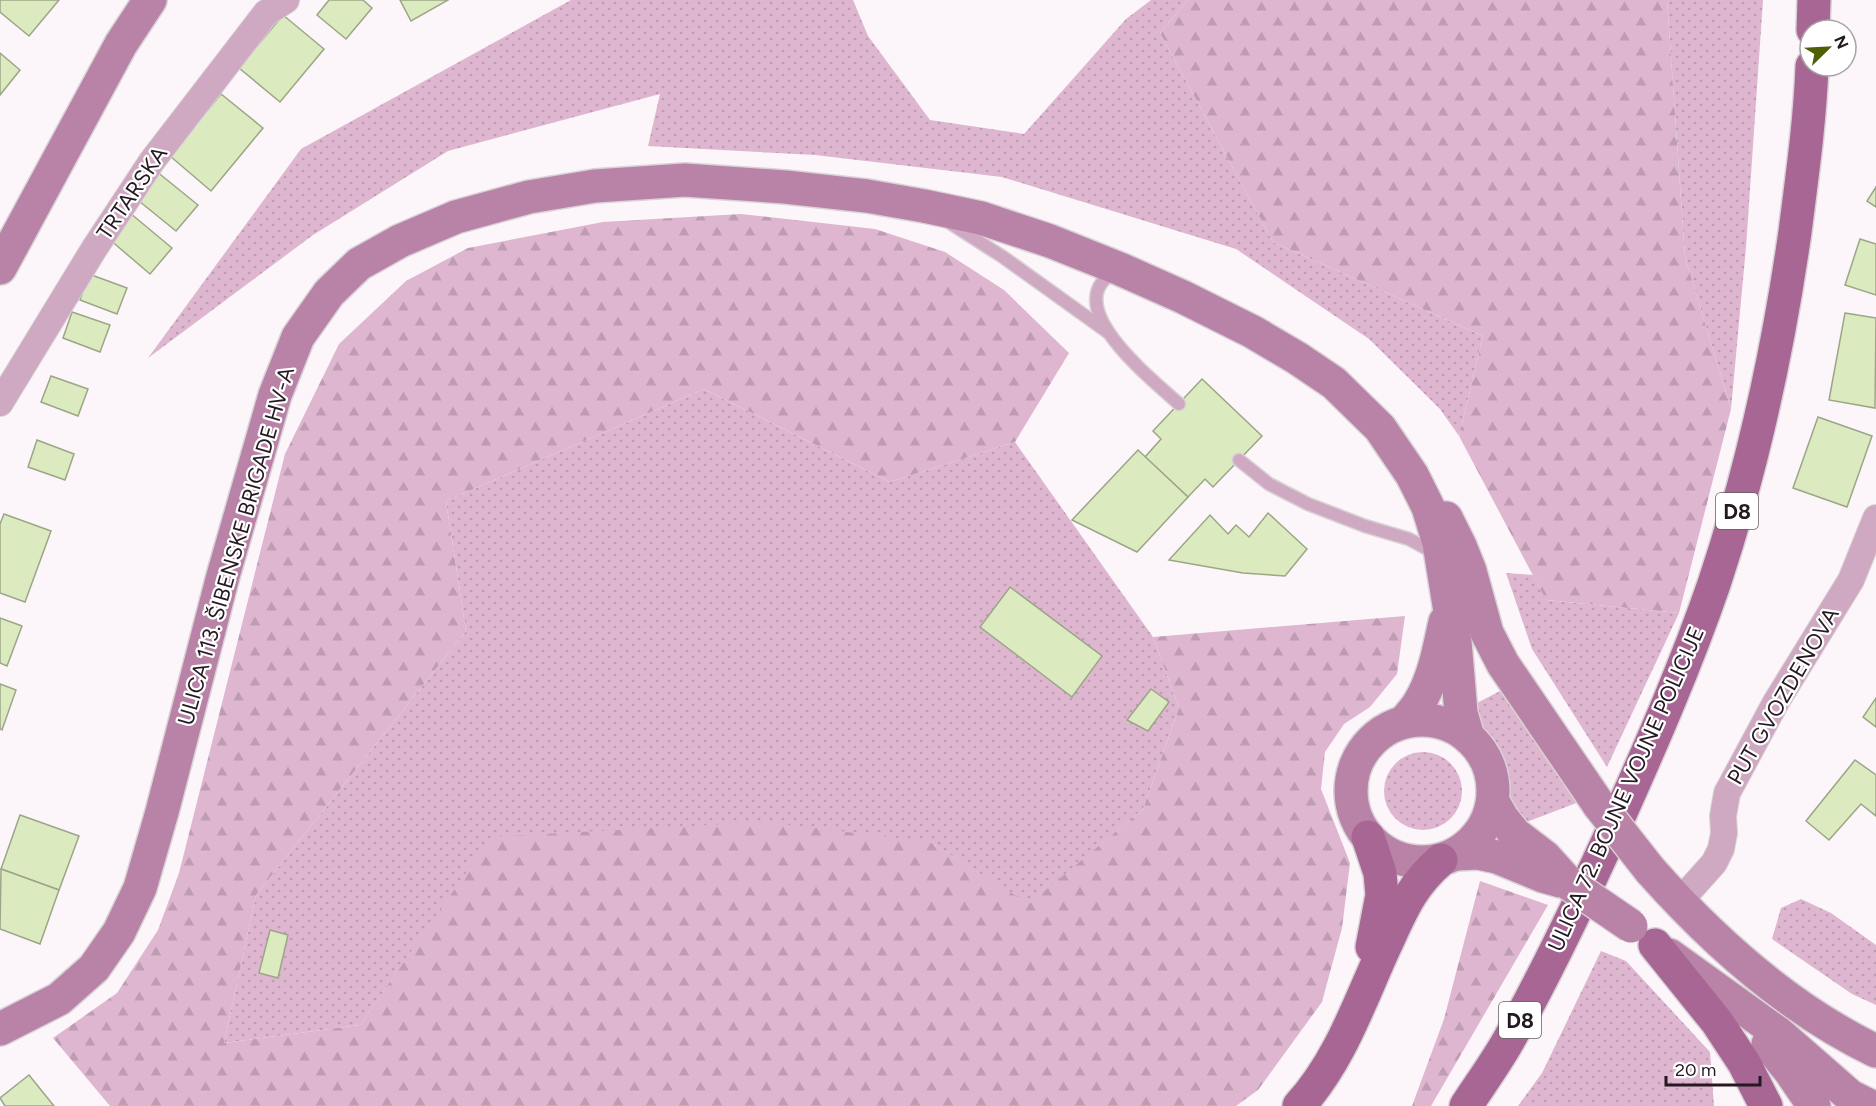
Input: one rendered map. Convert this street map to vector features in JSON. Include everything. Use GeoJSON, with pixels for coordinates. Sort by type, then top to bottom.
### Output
{"type":"FeatureCollection","features":[{"type":"Feature","properties":{"kind":"main road"},"geometry":{"type":"LineString","coordinates":[[0,268],[121,44],[150,0]]}},
{"type":"Feature","properties":{"kind":"main road"},"geometry":{"type":"LineString","coordinates":[[1813,18],[1814,0]]}},
{"type":"Feature","properties":{"kind":"main road","name":"ULICA 72. BOJNE VOJNE POLICIJE"},"geometry":{"type":"LineString","coordinates":[[1466,1106],[1510,1039],[1568,930],[1649,751],[1714,583],[1736,512],[1759,423],[1783,313],[1802,181],[1811,78]]}},
{"type":"Feature","properties":{"kind":"main road","name":"ULICA 113. ŠIBENSKE BRIGADE HV-A"},"geometry":{"type":"LineString","coordinates":[[0,1029],[58,999],[94,968],[119,932],[140,888],[223,576],[275,395],[298,337],[329,294],[359,264],[400,241],[456,217],[529,196],[596,186],[685,180],[796,188],[867,196],[924,206],[981,218],[1050,241],[1120,268],[1253,332],[1334,383],[1380,428],[1412,475],[1428,507],[1443,567],[1457,661],[1461,713],[1468,737]]}},
{"type":"Feature","properties":{"kind":"main road"},"geometry":{"type":"LineString","coordinates":[[1412,475],[1449,522],[1470,572],[1487,633],[1503,664],[1599,806],[1650,870],[1726,949],[1771,986],[1817,1017],[1876,1051]]}},
{"type":"Feature","properties":{"kind":"main road","name":"ULICA 113. ŠIBENSKE BRIGADE HV-A"},"geometry":{"type":"LineString","coordinates":[[1404,722],[1419,704],[1427,689],[1449,608]]}},
{"type":"Feature","properties":{"kind":"main road"},"geometry":{"type":"LineString","coordinates":[[1299,1106],[1316,1088],[1343,1042],[1366,987],[1416,885],[1449,857],[1472,843],[1484,828],[1493,802],[1493,784],[1489,765],[1479,748],[1468,737],[1448,724],[1420,720],[1404,722],[1384,730],[1364,750],[1354,770],[1351,792],[1355,814],[1368,837],[1380,873],[1382,895],[1366,987]]}},
{"type":"Feature","properties":{"kind":"main road"},"geometry":{"type":"LineString","coordinates":[[1493,802],[1515,834],[1545,857],[1568,883],[1778,1033],[1850,1096],[1870,1106]]}},
{"type":"Feature","properties":{"kind":"main road"},"geometry":{"type":"LineString","coordinates":[[1368,837],[1380,849],[1395,857],[1416,862],[1478,853],[1497,857],[1543,876],[1568,883]]}},
{"type":"Feature","properties":{"kind":"main road"},"geometry":{"type":"LineString","coordinates":[[1643,935],[1717,1022],[1744,1063],[1766,1106]]}},
{"type":"Feature","properties":{"kind":"main road"},"geometry":{"type":"LineString","coordinates":[[1730,999],[1790,1071],[1814,1106]]}},
{"type":"Feature","properties":{"kind":"street","name":"TRTARSKA"},"geometry":{"type":"LineString","coordinates":[[0,403],[82,269],[152,161],[266,13],[286,0]]}},
{"type":"Feature","properties":{"kind":"street","name":"PUT GVOZDENOVA"},"geometry":{"type":"LineString","coordinates":[[1679,902],[1714,863],[1721,849],[1724,833],[1723,816],[1727,793],[1776,702],[1851,580],[1876,518]]}},
{"type":"Feature","properties":{"kind":"lane"},"geometry":{"type":"LineString","coordinates":[[924,206],[1003,257],[1108,333]]}},
{"type":"Feature","properties":{"kind":"lane"},"geometry":{"type":"LineString","coordinates":[[1120,268],[1107,275],[1100,285],[1096,298],[1101,322],[1127,354],[1179,404]]}},
{"type":"Feature","properties":{"kind":"lane"},"geometry":{"type":"LineString","coordinates":[[1239,460],[1269,484],[1308,504],[1421,544],[1431,551],[1443,567]]}},
{"type":"Feature","properties":{"kind":"green space"},"geometry":{"type":"Polygon","coordinates":[[[571,0],[853,0],[868,36],[930,120],[1024,134],[1126,19],[1151,0],[1188,0],[1160,33],[1273,242],[1483,336],[1459,436],[1440,409],[1369,339],[1236,249],[1002,177],[815,155],[648,146],[660,94],[448,151],[313,235],[148,358],[301,149],[571,0]]]}},
{"type":"Feature","properties":{"kind":"green space"},"geometry":{"type":"Polygon","coordinates":[[[1188,0],[1667,0],[1685,257],[1731,409],[1679,613],[1546,600],[1459,436],[1483,336],[1273,242],[1160,33],[1188,0]]]}},
{"type":"Feature","properties":{"kind":"green space"},"geometry":{"type":"Polygon","coordinates":[[[1667,0],[1763,0],[1746,247],[1731,409],[1685,257],[1667,0]]]}},
{"type":"Feature","properties":{"kind":"green space"},"geometry":{"type":"Polygon","coordinates":[[[741,214],[875,229],[945,252],[1004,290],[1069,353],[1015,442],[890,482],[704,389],[446,501],[466,631],[256,895],[224,1043],[360,1025],[491,837],[764,822],[930,842],[1029,904],[1143,809],[1179,708],[1153,637],[1405,616],[1397,674],[1370,707],[1344,724],[1325,752],[1321,789],[1350,863],[1342,928],[1322,1002],[1258,1090],[1236,1106],[110,1106],[53,1038],[117,993],[158,930],[179,873],[285,454],[339,344],[406,281],[468,248],[603,222],[741,214]]]}},
{"type":"Feature","properties":{"kind":"green space"},"geometry":{"type":"Polygon","coordinates":[[[704,389],[890,482],[1015,442],[1153,637],[1179,708],[1143,809],[1029,905],[930,842],[492,837],[360,1025],[224,1043],[256,895],[466,631],[446,501],[704,389]]]}},
{"type":"Feature","properties":{"kind":"green space"},"geometry":{"type":"Polygon","coordinates":[[[1506,573],[1533,575],[1546,600],[1679,613],[1607,767],[1532,649],[1506,573]]]}},
{"type":"Feature","properties":{"kind":"green space"},"geometry":{"type":"Polygon","coordinates":[[[1502,690],[1579,802],[1524,823],[1509,798],[1506,778],[1495,749],[1482,730],[1475,704],[1502,690]]]}},
{"type":"Feature","properties":{"kind":"green space"},"geometry":{"type":"Polygon","coordinates":[[[1423,752],[1438,755],[1451,763],[1459,776],[1462,791],[1459,806],[1451,819],[1438,827],[1423,830],[1408,827],[1395,819],[1387,806],[1384,791],[1387,776],[1395,763],[1408,755],[1423,752]]]}},
{"type":"Feature","properties":{"kind":"green space"},"geometry":{"type":"Polygon","coordinates":[[[1480,881],[1548,905],[1431,1106],[1412,1106],[1444,1019],[1480,881]]]}},
{"type":"Feature","properties":{"kind":"green space"},"geometry":{"type":"Polygon","coordinates":[[[1801,899],[1831,913],[1876,945],[1876,1005],[1852,994],[1772,939],[1781,908],[1801,899]]]}},
{"type":"Feature","properties":{"kind":"green space"},"geometry":{"type":"Polygon","coordinates":[[[1601,951],[1626,961],[1710,1052],[1714,1106],[1518,1106],[1542,1073],[1601,951]]]}},
{"type":"Feature","properties":{"kind":"building"},"geometry":{"type":"Polygon","coordinates":[[[0,0],[59,0],[29,36],[0,12],[0,0]]]}},
{"type":"Feature","properties":{"kind":"building"},"geometry":{"type":"Polygon","coordinates":[[[329,0],[363,0],[372,8],[346,39],[317,15],[329,0]]]}},
{"type":"Feature","properties":{"kind":"building"},"geometry":{"type":"Polygon","coordinates":[[[400,0],[448,0],[411,21],[400,0]]]}},
{"type":"Feature","properties":{"kind":"building"},"geometry":{"type":"Polygon","coordinates":[[[283,15],[324,49],[280,102],[239,68],[283,15]]]}},
{"type":"Feature","properties":{"kind":"building"},"geometry":{"type":"Polygon","coordinates":[[[0,53],[20,70],[0,95],[0,53]]]}},
{"type":"Feature","properties":{"kind":"building"},"geometry":{"type":"Polygon","coordinates":[[[221,94],[263,128],[211,191],[170,156],[221,94]]]}},
{"type":"Feature","properties":{"kind":"building"},"geometry":{"type":"Polygon","coordinates":[[[156,171],[198,205],[176,231],[134,197],[156,171]]]}},
{"type":"Feature","properties":{"kind":"building"},"geometry":{"type":"Polygon","coordinates":[[[1876,187],[1876,207],[1867,201],[1876,187]]]}},
{"type":"Feature","properties":{"kind":"building"},"geometry":{"type":"Polygon","coordinates":[[[130,213],[172,248],[150,274],[109,239],[130,213]]]}},
{"type":"Feature","properties":{"kind":"building"},"geometry":{"type":"Polygon","coordinates":[[[1860,239],[1876,244],[1876,295],[1845,285],[1860,239]]]}},
{"type":"Feature","properties":{"kind":"building"},"geometry":{"type":"Polygon","coordinates":[[[89,274],[127,288],[117,314],[80,300],[89,274]]]}},
{"type":"Feature","properties":{"kind":"building"},"geometry":{"type":"Polygon","coordinates":[[[72,312],[110,325],[100,352],[63,338],[72,312]]]}},
{"type":"Feature","properties":{"kind":"building"},"geometry":{"type":"Polygon","coordinates":[[[1845,313],[1876,318],[1875,408],[1829,400],[1845,313]]]}},
{"type":"Feature","properties":{"kind":"building"},"geometry":{"type":"Polygon","coordinates":[[[51,376],[88,389],[78,416],[41,402],[51,376]]]}},
{"type":"Feature","properties":{"kind":"building"},"geometry":{"type":"Polygon","coordinates":[[[1202,379],[1262,436],[1213,487],[1205,479],[1188,497],[1145,457],[1161,439],[1153,431],[1202,379]]]}},
{"type":"Feature","properties":{"kind":"building"},"geometry":{"type":"Polygon","coordinates":[[[1818,417],[1872,436],[1847,507],[1793,488],[1818,417]]]}},
{"type":"Feature","properties":{"kind":"building"},"geometry":{"type":"Polygon","coordinates":[[[37,440],[74,454],[65,480],[28,467],[37,440]]]}},
{"type":"Feature","properties":{"kind":"building"},"geometry":{"type":"Polygon","coordinates":[[[1138,450],[1188,497],[1137,552],[1072,520],[1138,450]]]}},
{"type":"Feature","properties":{"kind":"building"},"geometry":{"type":"Polygon","coordinates":[[[1268,513],[1307,549],[1285,576],[1243,573],[1169,560],[1210,515],[1228,534],[1236,525],[1249,537],[1268,513]]]}},
{"type":"Feature","properties":{"kind":"building"},"geometry":{"type":"Polygon","coordinates":[[[4,514],[51,531],[25,602],[0,593],[0,524],[4,514]]]}},
{"type":"Feature","properties":{"kind":"building"},"geometry":{"type":"Polygon","coordinates":[[[1010,587],[1102,656],[1072,697],[980,627],[1010,587]]]}},
{"type":"Feature","properties":{"kind":"building"},"geometry":{"type":"Polygon","coordinates":[[[0,618],[22,626],[7,666],[0,663],[0,618]]]}},
{"type":"Feature","properties":{"kind":"building"},"geometry":{"type":"Polygon","coordinates":[[[0,684],[16,690],[2,730],[0,729],[0,684]]]}},
{"type":"Feature","properties":{"kind":"building"},"geometry":{"type":"Polygon","coordinates":[[[1151,689],[1169,702],[1148,731],[1127,720],[1151,689]]]}},
{"type":"Feature","properties":{"kind":"building"},"geometry":{"type":"Polygon","coordinates":[[[1876,698],[1876,727],[1863,717],[1876,698]]]}},
{"type":"Feature","properties":{"kind":"building"},"geometry":{"type":"Polygon","coordinates":[[[1855,760],[1876,775],[1876,816],[1861,804],[1829,840],[1806,821],[1855,760]]]}},
{"type":"Feature","properties":{"kind":"building"},"geometry":{"type":"Polygon","coordinates":[[[20,815],[79,836],[59,890],[1,869],[20,815]]]}},
{"type":"Feature","properties":{"kind":"building"},"geometry":{"type":"Polygon","coordinates":[[[1,869],[59,890],[40,944],[0,929],[1,869]]]}},
{"type":"Feature","properties":{"kind":"building"},"geometry":{"type":"Polygon","coordinates":[[[270,930],[288,935],[278,978],[259,973],[270,930]]]}},
{"type":"Feature","properties":{"kind":"building"},"geometry":{"type":"Polygon","coordinates":[[[29,1075],[54,1106],[5,1106],[0,1098],[29,1075]]]}}]}
